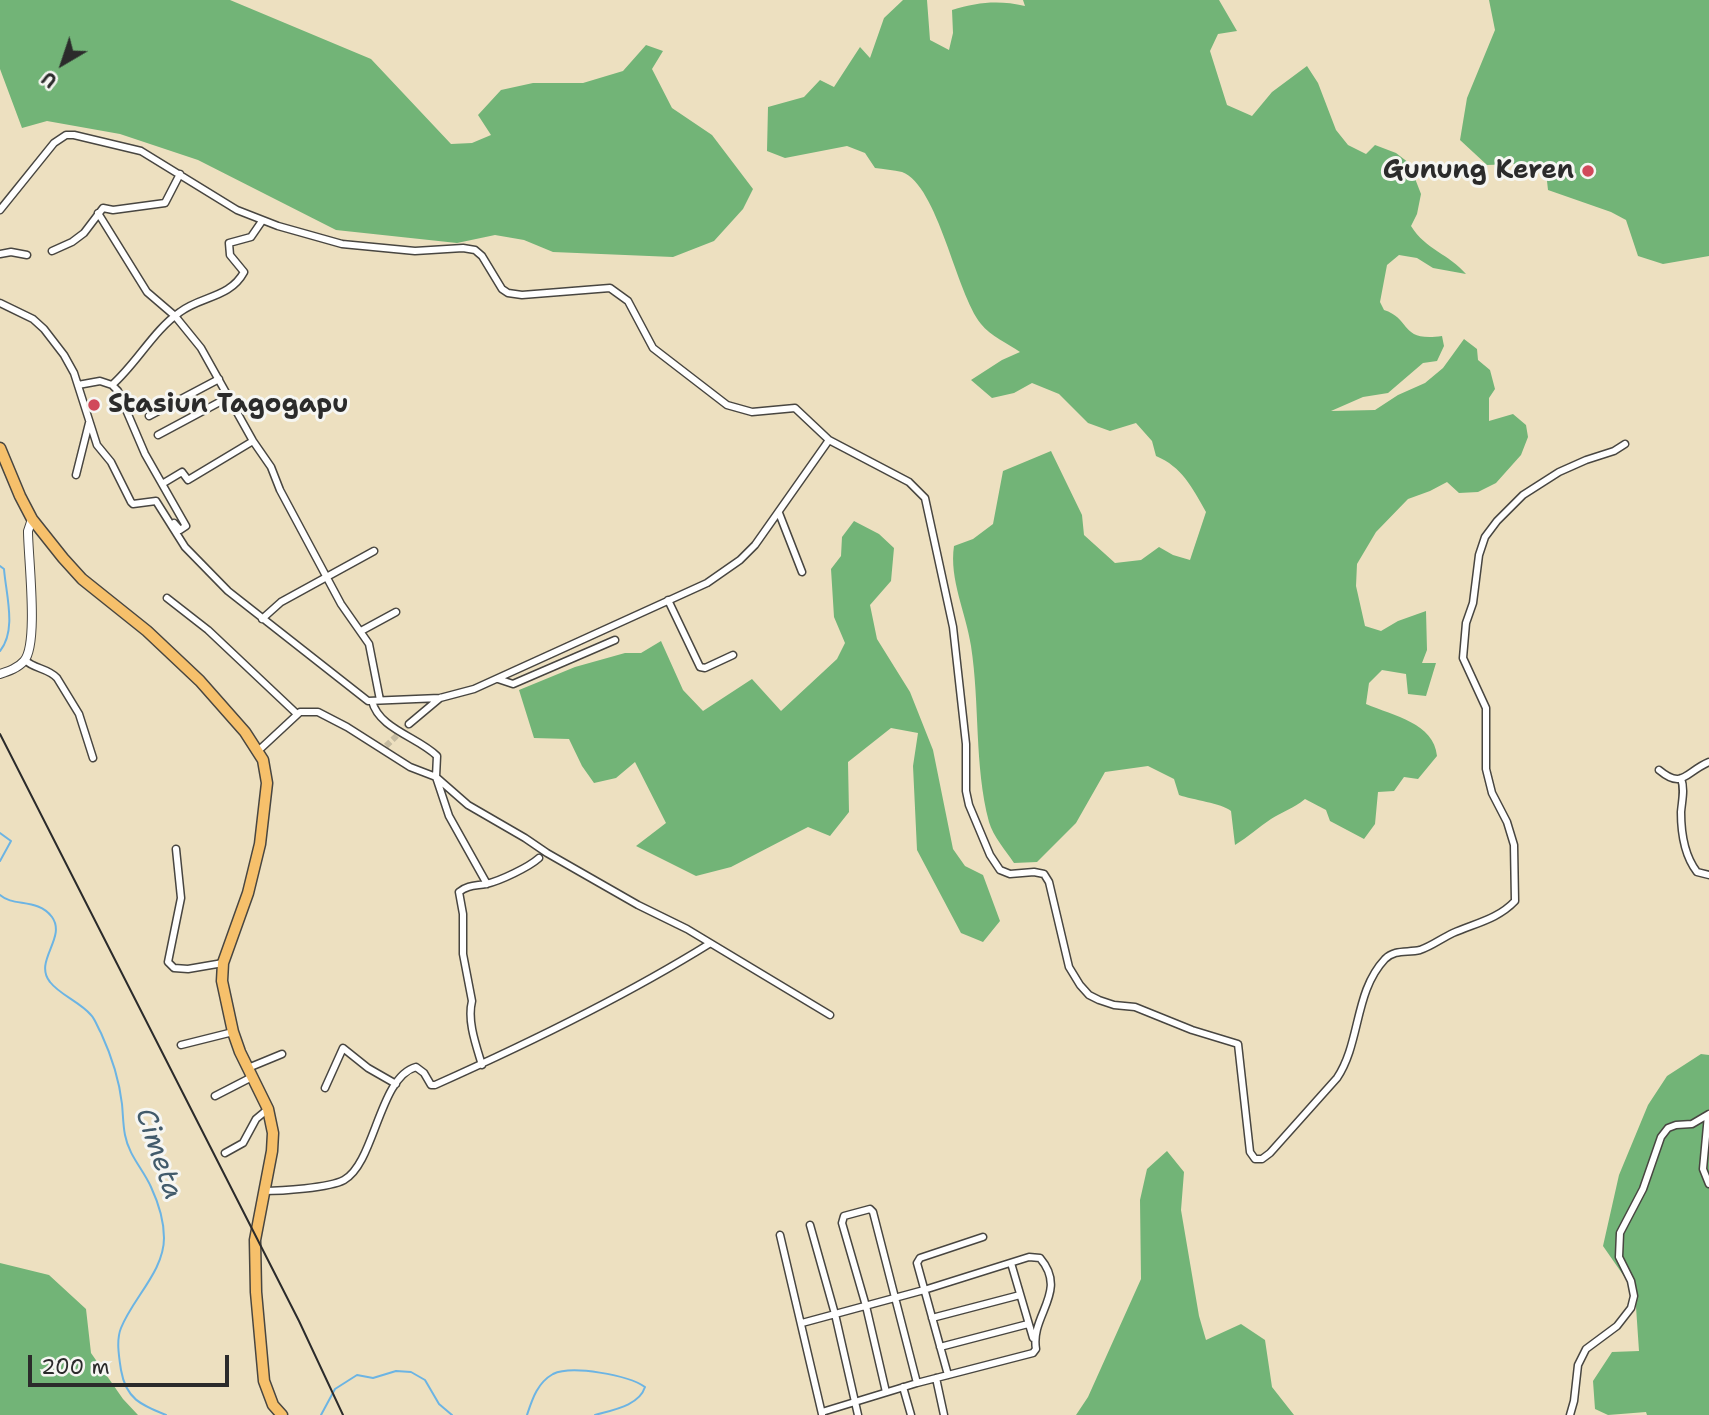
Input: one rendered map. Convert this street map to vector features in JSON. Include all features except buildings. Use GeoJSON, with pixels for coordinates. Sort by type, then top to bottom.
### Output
{"type":"FeatureCollection","features":[{"type":"Feature","properties":{"kind":"highway"},"geometry":{"type":"LineString","coordinates":[[0,448],[33,519],[82,579],[147,631],[200,681],[245,732],[263,760],[267,783],[260,844],[248,893],[223,963],[223,990],[233,1032],[268,1110],[272,1142],[258,1219],[255,1259],[261,1358],[269,1396],[282,1415]]}},
{"type":"Feature","properties":{"kind":"street"},"geometry":{"type":"LineString","coordinates":[[0,210],[54,143],[66,135],[141,151],[237,210],[262,221],[342,244],[415,251],[463,248],[475,250],[482,256],[502,289],[515,295],[610,288],[628,302],[653,348],[727,405],[752,412],[795,408],[829,440],[909,482],[925,498],[954,627],[966,744],[966,791],[990,855],[1000,870],[1010,874],[1044,874],[1049,882],[1062,930],[1069,967],[1073,977],[1089,995],[1114,1005],[1135,1007],[1192,1030],[1238,1044],[1250,1152],[1255,1159],[1262,1159],[1270,1153],[1337,1078],[1346,1064],[1365,991],[1382,962],[1395,952],[1423,948],[1492,918],[1515,901],[1514,845],[1507,821],[1492,793],[1486,769],[1486,708],[1462,658],[1479,555],[1485,537],[1497,520],[1523,495],[1559,472],[1615,451],[1625,444]]}},
{"type":"Feature","properties":{"kind":"street"},"geometry":{"type":"LineString","coordinates":[[52,251],[77,239],[103,208],[113,210],[164,204],[180,174]]}},
{"type":"Feature","properties":{"kind":"street"},"geometry":{"type":"LineString","coordinates":[[98,213],[147,292],[175,316],[201,348],[253,441],[271,467],[280,489],[348,616],[361,631],[372,651],[380,700]]}},
{"type":"Feature","properties":{"kind":"street"},"geometry":{"type":"LineString","coordinates":[[112,385],[130,369],[175,316],[188,307],[228,290],[241,278],[244,272],[230,255],[229,243],[251,237],[262,221]]}},
{"type":"Feature","properties":{"kind":"street"},"geometry":{"type":"LineString","coordinates":[[0,254],[11,251],[27,255]]}},
{"type":"Feature","properties":{"kind":"street"},"geometry":{"type":"LineString","coordinates":[[0,303],[22,312],[44,328],[64,355],[74,373],[97,445],[111,463],[131,502],[133,504],[154,500],[160,505],[186,547],[228,591],[365,700],[412,701],[440,698],[498,679],[707,583],[740,560],[755,545],[829,440]]}},
{"type":"Feature","properties":{"kind":"street"},"geometry":{"type":"LineString","coordinates":[[149,416],[219,379]]}},
{"type":"Feature","properties":{"kind":"street"},"geometry":{"type":"LineString","coordinates":[[78,385],[100,382],[112,385],[118,391],[145,454],[186,528],[180,530],[164,512]]}},
{"type":"Feature","properties":{"kind":"street"},"geometry":{"type":"LineString","coordinates":[[158,435],[229,397]]}},
{"type":"Feature","properties":{"kind":"street"},"geometry":{"type":"LineString","coordinates":[[76,475],[89,421]]}},
{"type":"Feature","properties":{"kind":"street"},"geometry":{"type":"LineString","coordinates":[[162,484],[182,472],[188,480],[253,441]]}},
{"type":"Feature","properties":{"kind":"street"},"geometry":{"type":"LineString","coordinates":[[779,513],[802,572]]}},
{"type":"Feature","properties":{"kind":"street"},"geometry":{"type":"LineString","coordinates":[[0,674],[10,671],[25,660],[30,641],[28,538],[33,519]]}},
{"type":"Feature","properties":{"kind":"street"},"geometry":{"type":"LineString","coordinates":[[262,619],[281,602],[374,551]]}},
{"type":"Feature","properties":{"kind":"street"},"geometry":{"type":"LineString","coordinates":[[167,598],[208,629],[297,714]]}},
{"type":"Feature","properties":{"kind":"street"},"geometry":{"type":"LineString","coordinates":[[668,600],[701,667],[705,668],[733,655]]}},
{"type":"Feature","properties":{"kind":"street"},"geometry":{"type":"LineString","coordinates":[[361,631],[396,612]]}},
{"type":"Feature","properties":{"kind":"street"},"geometry":{"type":"LineString","coordinates":[[498,679],[513,684],[615,640]]}},
{"type":"Feature","properties":{"kind":"street"},"geometry":{"type":"LineString","coordinates":[[25,660],[31,666],[57,678],[79,714],[93,758]]}},
{"type":"Feature","properties":{"kind":"street"},"geometry":{"type":"LineString","coordinates":[[409,724],[440,698]]}},
{"type":"Feature","properties":{"kind":"street"},"geometry":{"type":"LineString","coordinates":[[372,701],[375,709],[390,725],[436,754],[436,777],[450,816],[487,884]]}},
{"type":"Feature","properties":{"kind":"street"},"geometry":{"type":"LineString","coordinates":[[258,751],[297,714],[306,711],[318,712],[384,748],[410,767],[436,777],[468,805],[580,873],[687,929],[830,1015]]}},
{"type":"Feature","properties":{"kind":"street"},"geometry":{"type":"LineString","coordinates":[[1659,770],[1671,780],[1681,778],[1709,762]]}},
{"type":"Feature","properties":{"kind":"street"},"geometry":{"type":"LineString","coordinates":[[1681,778],[1684,788],[1681,813],[1683,842],[1689,862],[1697,872],[1709,874]]}},
{"type":"Feature","properties":{"kind":"street"},"geometry":{"type":"LineString","coordinates":[[176,849],[181,898],[168,962],[174,968],[188,970],[223,963]]}},
{"type":"Feature","properties":{"kind":"street"},"geometry":{"type":"LineString","coordinates":[[482,1065],[474,1037],[472,1001],[463,954],[463,914],[459,892],[472,885],[487,884],[529,866],[539,858]]}},
{"type":"Feature","properties":{"kind":"street"},"geometry":{"type":"LineString","coordinates":[[263,1191],[337,1183],[349,1177],[364,1153],[396,1084],[414,1067],[421,1070],[433,1086],[482,1065],[649,981],[709,944]]}},
{"type":"Feature","properties":{"kind":"street"},"geometry":{"type":"LineString","coordinates":[[181,1045],[233,1032]]}},
{"type":"Feature","properties":{"kind":"street"},"geometry":{"type":"LineString","coordinates":[[325,1088],[343,1048],[368,1068],[396,1084]]}},
{"type":"Feature","properties":{"kind":"street"},"geometry":{"type":"LineString","coordinates":[[215,1096],[282,1054]]}},
{"type":"Feature","properties":{"kind":"street"},"geometry":{"type":"LineString","coordinates":[[225,1153],[243,1143],[256,1119],[268,1110]]}},
{"type":"Feature","properties":{"kind":"street"},"geometry":{"type":"LineString","coordinates":[[1709,1114],[1703,1169],[1709,1184]]}},
{"type":"Feature","properties":{"kind":"street"},"geometry":{"type":"LineString","coordinates":[[1570,1415],[1578,1365],[1586,1349],[1617,1326],[1631,1308],[1634,1296],[1631,1281],[1619,1257],[1620,1233],[1643,1189],[1661,1138],[1668,1128],[1692,1124],[1709,1114]]}},
{"type":"Feature","properties":{"kind":"street"},"geometry":{"type":"LineString","coordinates":[[886,1392],[866,1306],[842,1223],[844,1216],[870,1209],[873,1212],[917,1383]]}},
{"type":"Feature","properties":{"kind":"street"},"geometry":{"type":"LineString","coordinates":[[810,1225],[835,1314],[858,1415]]}},
{"type":"Feature","properties":{"kind":"street"},"geometry":{"type":"LineString","coordinates":[[780,1235],[822,1413],[903,1387],[1032,1353],[1036,1349],[1034,1340],[1011,1263]]}},
{"type":"Feature","properties":{"kind":"street"},"geometry":{"type":"LineString","coordinates":[[948,1375],[917,1263],[920,1258],[984,1237]]}},
{"type":"Feature","properties":{"kind":"street"},"geometry":{"type":"LineString","coordinates":[[802,1323],[924,1290],[1034,1256],[1043,1262],[1048,1273],[1051,1296],[1038,1322],[1034,1340]]}},
{"type":"Feature","properties":{"kind":"street"},"geometry":{"type":"LineString","coordinates":[[932,1318],[1020,1295]]}},
{"type":"Feature","properties":{"kind":"street"},"geometry":{"type":"LineString","coordinates":[[940,1347],[1028,1324]]}},
{"type":"Feature","properties":{"kind":"street"},"geometry":{"type":"LineString","coordinates":[[936,1378],[944,1415]]}},
{"type":"Feature","properties":{"kind":"street"},"geometry":{"type":"LineString","coordinates":[[903,1387],[911,1415]]}},
{"type":"Feature","properties":{"kind":"green space"},"geometry":{"type":"Polygon","coordinates":[[[0,0],[230,0],[371,59],[451,144],[472,143],[491,135],[478,115],[501,90],[533,83],[583,83],[623,71],[646,45],[663,51],[652,69],[672,108],[712,135],[753,189],[743,209],[714,241],[673,257],[553,252],[524,240],[495,235],[457,243],[336,230],[198,160],[120,134],[47,121],[22,128],[0,69],[0,0]]]}},
{"type":"Feature","properties":{"kind":"green space"},"geometry":{"type":"Polygon","coordinates":[[[903,0],[927,0],[930,40],[949,50],[953,33],[952,10],[971,5],[997,3],[1025,6],[1023,0],[1219,0],[1237,31],[1218,34],[1210,51],[1227,105],[1252,116],[1272,92],[1307,66],[1318,83],[1336,130],[1348,145],[1366,154],[1375,145],[1396,153],[1409,163],[1421,194],[1417,214],[1411,226],[1424,241],[1466,274],[1433,268],[1417,258],[1399,255],[1387,265],[1380,302],[1384,310],[1393,314],[1412,333],[1428,337],[1442,336],[1444,346],[1437,361],[1423,363],[1388,393],[1363,397],[1331,411],[1375,410],[1398,395],[1425,383],[1443,368],[1464,339],[1477,349],[1478,360],[1490,370],[1495,389],[1489,398],[1489,421],[1513,414],[1526,425],[1528,437],[1521,455],[1496,483],[1478,492],[1459,493],[1447,482],[1408,499],[1376,532],[1357,564],[1356,586],[1365,626],[1381,631],[1398,621],[1426,611],[1427,650],[1422,663],[1436,663],[1426,696],[1408,694],[1406,674],[1382,670],[1369,683],[1366,704],[1421,728],[1429,736],[1437,756],[1418,779],[1404,777],[1394,791],[1378,792],[1375,824],[1364,839],[1330,821],[1326,810],[1305,799],[1235,845],[1231,811],[1179,795],[1174,779],[1148,766],[1105,772],[1076,823],[1037,862],[1014,863],[993,833],[981,779],[971,646],[953,558],[954,546],[973,539],[993,524],[1003,471],[1051,451],[1082,515],[1084,535],[1115,563],[1141,560],[1159,547],[1190,560],[1206,512],[1180,472],[1156,456],[1152,441],[1136,423],[1110,431],[1088,423],[1059,394],[1032,383],[1014,393],[992,398],[971,380],[1020,352],[994,336],[981,324],[963,289],[936,218],[915,181],[902,172],[875,168],[865,153],[847,146],[785,158],[767,151],[768,107],[804,97],[820,80],[834,87],[860,47],[870,58],[884,18],[903,0]]]}},
{"type":"Feature","properties":{"kind":"green space"},"geometry":{"type":"Polygon","coordinates":[[[1489,0],[1709,0],[1709,256],[1663,264],[1638,256],[1626,220],[1548,190],[1545,163],[1487,165],[1460,140],[1467,98],[1495,30],[1489,0]]]}},
{"type":"Feature","properties":{"kind":"green space"},"geometry":{"type":"Polygon","coordinates":[[[854,521],[879,534],[894,548],[891,581],[870,605],[877,639],[910,692],[933,750],[953,849],[965,866],[983,875],[1000,921],[983,942],[961,933],[917,850],[913,766],[918,733],[891,728],[848,762],[849,812],[830,836],[808,827],[731,867],[696,876],[636,846],[666,823],[635,762],[616,778],[594,783],[569,739],[534,738],[519,690],[575,667],[625,653],[641,653],[661,641],[683,690],[703,711],[752,679],[781,711],[837,659],[845,643],[834,617],[831,569],[841,556],[842,537],[854,521]]]}},
{"type":"Feature","properties":{"kind":"green space"},"geometry":{"type":"Polygon","coordinates":[[[1701,1054],[1709,1055],[1709,1415],[1647,1415],[1646,1412],[1608,1415],[1595,1409],[1593,1381],[1612,1352],[1639,1351],[1635,1292],[1603,1246],[1619,1175],[1648,1105],[1667,1076],[1701,1054]]]}},
{"type":"Feature","properties":{"kind":"green space"},"geometry":{"type":"Polygon","coordinates":[[[1167,1151],[1184,1172],[1181,1210],[1199,1316],[1206,1340],[1241,1324],[1265,1340],[1272,1387],[1294,1415],[1076,1415],[1088,1397],[1141,1279],[1140,1200],[1147,1169],[1167,1151]]]}},
{"type":"Feature","properties":{"kind":"green space"},"geometry":{"type":"Polygon","coordinates":[[[0,1263],[49,1275],[86,1309],[91,1353],[123,1399],[138,1415],[0,1415],[0,1263]]]}},
{"type":"Feature","properties":{"kind":"waterway","name":"Cimeta"},"geometry":{"type":"LineString","coordinates":[[0,566],[4,569],[9,623],[5,643],[0,651]]}},
{"type":"Feature","properties":{"kind":"waterway","name":"Cimeta"},"geometry":{"type":"LineString","coordinates":[[0,833],[11,841],[0,861]]}},
{"type":"Feature","properties":{"kind":"waterway","name":"Cimeta"},"geometry":{"type":"LineString","coordinates":[[0,895],[5,899],[40,907],[52,917],[56,933],[45,966],[46,974],[54,987],[92,1017],[105,1042],[121,1094],[127,1143],[156,1199],[162,1218],[163,1250],[154,1273],[126,1317],[118,1343],[120,1365],[127,1388],[136,1400],[166,1415]]}},
{"type":"Feature","properties":{"kind":"waterway","name":"Cimeta"},"geometry":{"type":"LineString","coordinates":[[321,1415],[335,1389],[357,1375],[373,1378],[396,1371],[411,1372],[425,1380],[439,1404],[452,1415]]}},
{"type":"Feature","properties":{"kind":"waterway","name":"Cimeta"},"geometry":{"type":"LineString","coordinates":[[527,1415],[543,1382],[562,1371],[600,1373],[645,1387],[631,1403],[595,1415]]}},
{"type":"Feature","properties":{"kind":"tunnel"},"geometry":{"type":"LineString","coordinates":[[386,746],[409,724]]}},
{"type":"Feature","properties":{"kind":"railway"},"geometry":{"type":"LineString","coordinates":[[0,734],[299,1321],[343,1415]]}},
{"type":"Feature","properties":{"kind":"place","name":"Gunung Keren"},"geometry":{"type":"Point","coordinates":[1588,171]}},
{"type":"Feature","properties":{"kind":"place","name":"Stasiun Tagogapu"},"geometry":{"type":"Point","coordinates":[94,405]}}]}
